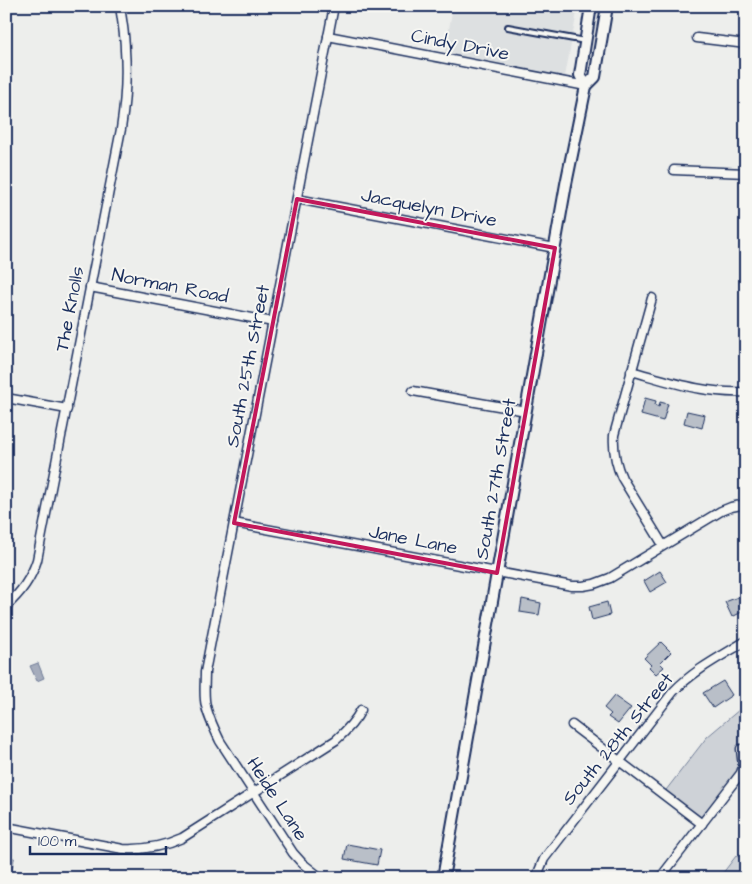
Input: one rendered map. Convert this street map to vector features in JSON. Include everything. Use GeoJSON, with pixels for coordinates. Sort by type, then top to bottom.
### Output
{"type":"FeatureCollection","features":[{"type":"Feature","properties":{"kind":"main road","name":"South 27th Street"},"geometry":{"type":"LineString","coordinates":[[586,86],[580,75],[592,6]]}},
{"type":"Feature","properties":{"kind":"main road","name":"South 27th Street"},"geometry":{"type":"LineString","coordinates":[[443,878],[573,147],[586,86],[595,78],[607,6]]}},
{"type":"Feature","properties":{"kind":"street","name":"The Knolls"},"geometry":{"type":"LineString","coordinates":[[6,606],[26,586],[37,560],[121,129],[126,78],[120,6]]}},
{"type":"Feature","properties":{"kind":"street","name":"South 25th Street"},"geometry":{"type":"LineString","coordinates":[[215,731],[205,701],[205,672],[334,6]]}},
{"type":"Feature","properties":{"kind":"street","name":"Cindy Drive"},"geometry":{"type":"LineString","coordinates":[[328,36],[586,86]]}},
{"type":"Feature","properties":{"kind":"street"},"geometry":{"type":"LineString","coordinates":[[697,38],[746,44]]}},
{"type":"Feature","properties":{"kind":"street"},"geometry":{"type":"LineString","coordinates":[[674,170],[746,172]]}},
{"type":"Feature","properties":{"kind":"street","name":"Jacquelyn Drive"},"geometry":{"type":"LineString","coordinates":[[297,199],[555,248]]}},
{"type":"Feature","properties":{"kind":"street","name":"Norman Road"},"geometry":{"type":"LineString","coordinates":[[90,287],[273,322]]}},
{"type":"Feature","properties":{"kind":"street"},"geometry":{"type":"LineString","coordinates":[[652,298],[614,435],[613,446],[617,468],[622,478],[663,545]]}},
{"type":"Feature","properties":{"kind":"street"},"geometry":{"type":"LineString","coordinates":[[631,371],[699,390],[746,392]]}},
{"type":"Feature","properties":{"kind":"street"},"geometry":{"type":"LineString","coordinates":[[413,390],[526,411]]}},
{"type":"Feature","properties":{"kind":"street"},"geometry":{"type":"LineString","coordinates":[[6,398],[66,410]]}},
{"type":"Feature","properties":{"kind":"street","name":"Jane Lane"},"geometry":{"type":"LineString","coordinates":[[234,523],[497,573],[572,586],[583,586],[602,582],[721,510],[746,504]]}},
{"type":"Feature","properties":{"kind":"street","name":"South 28th Street"},"geometry":{"type":"LineString","coordinates":[[536,878],[544,859],[673,692],[696,672],[746,641]]}},
{"type":"Feature","properties":{"kind":"street"},"geometry":{"type":"LineString","coordinates":[[6,827],[123,849],[138,850],[168,844],[182,838],[336,740],[357,719],[362,710]]}},
{"type":"Feature","properties":{"kind":"street"},"geometry":{"type":"LineString","coordinates":[[572,725],[702,824]]}},
{"type":"Feature","properties":{"kind":"street","name":"Heide Lane"},"geometry":{"type":"LineString","coordinates":[[215,731],[293,853],[321,878]]}},
{"type":"Feature","properties":{"kind":"street"},"geometry":{"type":"LineString","coordinates":[[660,878],[741,773],[743,767],[741,749]]}},
{"type":"Feature","properties":{"kind":"lane"},"geometry":{"type":"LineString","coordinates":[[508,26],[585,41]]}},
{"type":"Feature","properties":{"kind":"highlighted area"},"geometry":{"type":"Polygon","coordinates":[[[297,199],[555,248],[497,573],[234,523],[297,199]]]}},
{"type":"Feature","properties":{"kind":"shaded area"},"geometry":{"type":"Polygon","coordinates":[[[453,6],[578,6],[564,82],[444,58],[453,6]]]}},
{"type":"Feature","properties":{"kind":"shaded area"},"geometry":{"type":"Polygon","coordinates":[[[746,704],[746,746],[741,749],[743,767],[702,824],[663,794],[707,737],[746,704]]]}},
{"type":"Feature","properties":{"kind":"shaded area"},"geometry":{"type":"Polygon","coordinates":[[[746,848],[746,878],[719,878],[736,856],[738,857],[746,848]]]}},
{"type":"Feature","properties":{"kind":"water"},"geometry":{"type":"Polygon","coordinates":[[[38,663],[44,678],[37,681],[30,666],[38,663]]]}},
{"type":"Feature","properties":{"kind":"building"},"geometry":{"type":"Polygon","coordinates":[[[645,398],[656,401],[655,405],[659,407],[660,402],[668,404],[663,421],[641,415],[645,398]]]}},
{"type":"Feature","properties":{"kind":"building"},"geometry":{"type":"Polygon","coordinates":[[[687,411],[705,415],[702,428],[684,423],[687,411]]]}},
{"type":"Feature","properties":{"kind":"building"},"geometry":{"type":"Polygon","coordinates":[[[660,571],[667,582],[650,592],[644,581],[660,571]]]}},
{"type":"Feature","properties":{"kind":"building"},"geometry":{"type":"Polygon","coordinates":[[[746,594],[746,610],[732,617],[725,602],[746,594]]]}},
{"type":"Feature","properties":{"kind":"building"},"geometry":{"type":"Polygon","coordinates":[[[522,599],[541,603],[539,615],[520,612],[522,599]]]}},
{"type":"Feature","properties":{"kind":"building"},"geometry":{"type":"Polygon","coordinates":[[[607,602],[610,615],[592,620],[589,607],[607,602]]]}},
{"type":"Feature","properties":{"kind":"building"},"geometry":{"type":"Polygon","coordinates":[[[661,642],[671,652],[660,663],[664,667],[656,674],[644,658],[661,642]]]}},
{"type":"Feature","properties":{"kind":"building"},"geometry":{"type":"Polygon","coordinates":[[[723,681],[732,695],[713,708],[703,693],[723,681]]]}},
{"type":"Feature","properties":{"kind":"building"},"geometry":{"type":"Polygon","coordinates":[[[614,696],[631,708],[618,724],[608,717],[611,714],[604,708],[614,696]]]}},
{"type":"Feature","properties":{"kind":"building"},"geometry":{"type":"Polygon","coordinates":[[[347,844],[380,850],[377,865],[344,859],[347,844]]]}},
{"type":"Feature","properties":{"kind":"building"},"geometry":{"type":"Polygon","coordinates":[[[6,857],[14,858],[10,878],[6,878],[6,857]]]}}]}
